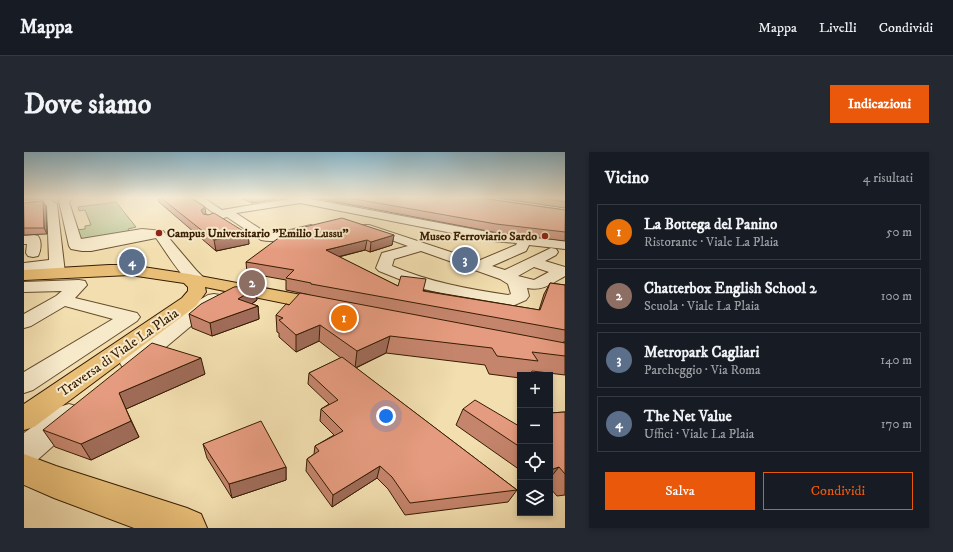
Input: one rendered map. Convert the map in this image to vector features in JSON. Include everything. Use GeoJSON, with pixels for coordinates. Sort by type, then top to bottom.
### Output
{"type":"FeatureCollection","features":[{"type":"Feature","properties":{"kind":"main road"},"geometry":{"type":"LineString","coordinates":[[24,275],[56,262],[186,274],[256,292],[339,308]]}},
{"type":"Feature","properties":{"kind":"main road","name":"Traversa di Viale La Plaia"},"geometry":{"type":"LineString","coordinates":[[24,419],[189,302],[197,292],[196,286],[186,274]]}},
{"type":"Feature","properties":{"kind":"main road"},"geometry":{"type":"LineString","coordinates":[[29,470],[187,528]]}},
{"type":"Feature","properties":{"kind":"street"},"geometry":{"type":"LineString","coordinates":[[53,216],[56,262]]}},
{"type":"Feature","properties":{"kind":"street"},"geometry":{"type":"LineString","coordinates":[[68,216],[78,247],[158,234]]}},
{"type":"Feature","properties":{"kind":"street"},"geometry":{"type":"LineString","coordinates":[[209,219],[221,216]]}},
{"type":"Feature","properties":{"kind":"street"},"geometry":{"type":"LineString","coordinates":[[232,216],[266,237],[273,238],[321,217],[337,218],[536,286],[563,271],[533,262]]}},
{"type":"Feature","properties":{"kind":"street"},"geometry":{"type":"LineString","coordinates":[[246,216],[278,232],[308,226],[321,217]]}},
{"type":"Feature","properties":{"kind":"street"},"geometry":{"type":"LineString","coordinates":[[316,216],[464,236],[560,253]]}},
{"type":"Feature","properties":{"kind":"street"},"geometry":{"type":"LineString","coordinates":[[381,216],[493,237],[565,245]]}},
{"type":"Feature","properties":{"kind":"street"},"geometry":{"type":"LineString","coordinates":[[94,243],[158,234]]}},
{"type":"Feature","properties":{"kind":"street"},"geometry":{"type":"LineString","coordinates":[[158,234],[186,274]]}},
{"type":"Feature","properties":{"kind":"street"},"geometry":{"type":"LineString","coordinates":[[24,240],[34,239],[28,254],[56,262]]}},
{"type":"Feature","properties":{"kind":"street"},"geometry":{"type":"LineString","coordinates":[[478,267],[524,246]]}},
{"type":"Feature","properties":{"kind":"street"},"geometry":{"type":"LineString","coordinates":[[420,247],[387,256],[384,268],[405,278],[510,302],[520,296],[511,278]]}},
{"type":"Feature","properties":{"kind":"street"},"geometry":{"type":"LineString","coordinates":[[511,278],[533,262],[560,253]]}},
{"type":"Feature","properties":{"kind":"street"},"geometry":{"type":"LineString","coordinates":[[24,268],[56,262]]}},
{"type":"Feature","properties":{"kind":"street"},"geometry":{"type":"LineString","coordinates":[[24,287],[79,285],[62,300],[24,322]]}},
{"type":"Feature","properties":{"kind":"street","name":"Traversa di Viale La Plaia"},"geometry":{"type":"LineString","coordinates":[[29,470],[202,306],[225,293],[256,292]]}},
{"type":"Feature","properties":{"kind":"street"},"geometry":{"type":"LineString","coordinates":[[24,384],[130,317],[62,300]]}},
{"type":"Feature","properties":{"kind":"street"},"geometry":{"type":"LineString","coordinates":[[87,344],[116,354]]}},
{"type":"Feature","properties":{"kind":"green space"},"geometry":{"type":"Polygon","coordinates":[[[87,216],[127,216],[136,227],[128,229],[131,234],[79,242],[76,230],[85,229],[85,226],[91,225],[87,216]]]}},
{"type":"Feature","properties":{"kind":"building"},"geometry":{"type":"Polygon","coordinates":[[[24,216],[44,216],[44,228],[24,228],[24,216]]]}},
{"type":"Feature","properties":{"kind":"building"},"geometry":{"type":"Polygon","coordinates":[[[183,216],[218,216],[248,234],[214,240],[183,216]]]}},
{"type":"Feature","properties":{"kind":"building"},"geometry":{"type":"Polygon","coordinates":[[[448,216],[565,216],[565,232],[496,224],[448,216]]]}},
{"type":"Feature","properties":{"kind":"building"},"geometry":{"type":"Polygon","coordinates":[[[342,218],[394,235],[371,242],[367,240],[326,250],[398,286],[401,276],[426,279],[423,291],[540,310],[550,283],[565,285],[565,330],[311,284],[286,278],[294,270],[246,262],[288,231],[342,218]]]}},
{"type":"Feature","properties":{"kind":"building"},"geometry":{"type":"Polygon","coordinates":[[[247,286],[256,288],[238,299],[258,306],[210,323],[189,314],[201,304],[234,287],[247,286]]]}},
{"type":"Feature","properties":{"kind":"building"},"geometry":{"type":"Polygon","coordinates":[[[300,293],[565,343],[565,356],[532,352],[538,361],[497,356],[492,348],[390,336],[357,351],[320,325],[296,335],[279,320],[283,318],[276,315],[286,304],[289,305],[300,293]]]}},
{"type":"Feature","properties":{"kind":"building"},"geometry":{"type":"Polygon","coordinates":[[[152,343],[201,358],[119,393],[131,421],[81,444],[43,430],[152,343]]]}},
{"type":"Feature","properties":{"kind":"building"},"geometry":{"type":"Polygon","coordinates":[[[342,357],[517,490],[410,503],[392,477],[380,466],[333,495],[307,459],[319,451],[315,446],[343,431],[321,409],[338,400],[309,373],[342,357]]]}},
{"type":"Feature","properties":{"kind":"building"},"geometry":{"type":"Polygon","coordinates":[[[475,400],[517,425],[517,445],[463,409],[475,400]]]}},
{"type":"Feature","properties":{"kind":"building"},"geometry":{"type":"Polygon","coordinates":[[[565,412],[565,474],[559,467],[553,469],[553,413],[565,412]]]}},
{"type":"Feature","properties":{"kind":"building"},"geometry":{"type":"Polygon","coordinates":[[[261,421],[286,467],[229,484],[203,444],[261,421]]]}},
{"type":"Feature","properties":{"kind":"place","name":"Campus Universitario \"Emilio Lussu\""},"geometry":{"type":"Point","coordinates":[159,233]}},
{"type":"Feature","properties":{"kind":"place","name":"Museo Ferroviario Sardo"},"geometry":{"type":"Point","coordinates":[545,236]}},
{"type":"Feature","properties":{"kind":"place","name":"Metropark Cagliari"},"geometry":{"type":"Point","coordinates":[465,260]}},
{"type":"Feature","properties":{"kind":"place","name":"The Net Value"},"geometry":{"type":"Point","coordinates":[132,262]}},
{"type":"Feature","properties":{"kind":"place","name":"Chatterbox English School 2"},"geometry":{"type":"Point","coordinates":[252,283]}},
{"type":"Feature","properties":{"kind":"place","name":"La Bottega del Panino"},"geometry":{"type":"Point","coordinates":[344,318]}}]}
